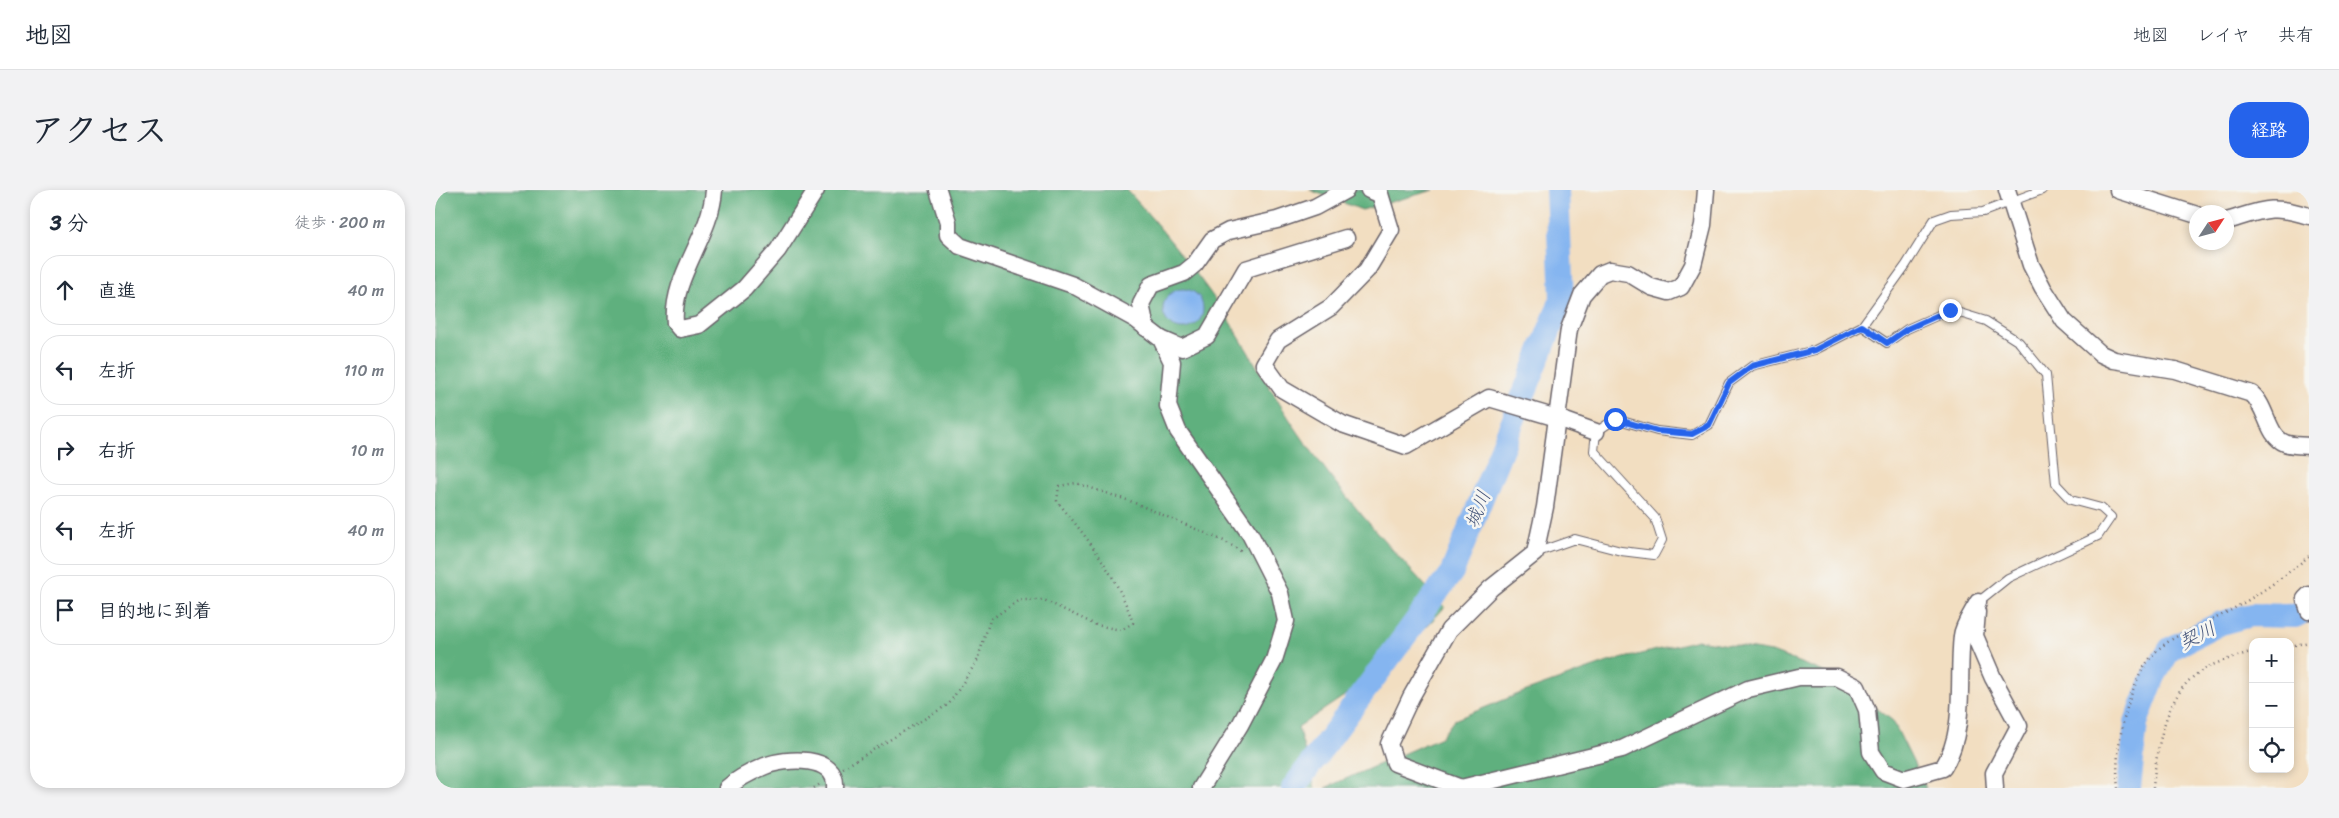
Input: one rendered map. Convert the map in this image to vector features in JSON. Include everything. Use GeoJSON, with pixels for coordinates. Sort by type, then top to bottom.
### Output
{"type":"FeatureCollection","features":[{"type":"Feature","properties":{"kind":"street"},"geometry":{"type":"LineString","coordinates":[[714,190],[713,202],[705,232],[680,284],[673,309],[675,323],[680,329],[699,325],[744,289],[778,250],[816,190]]}},
{"type":"Feature","properties":{"kind":"street"},"geometry":{"type":"LineString","coordinates":[[938,190],[948,222],[948,235],[960,246],[1073,285],[1135,318],[1161,339],[1182,348],[1207,336],[1246,269],[1346,238]]}},
{"type":"Feature","properties":{"kind":"street"},"geometry":{"type":"LineString","coordinates":[[1146,328],[1141,304],[1151,285],[1184,273],[1195,264],[1212,240],[1229,231],[1277,220],[1315,207],[1346,190]]}},
{"type":"Feature","properties":{"kind":"street"},"geometry":{"type":"LineString","coordinates":[[1369,190],[1380,194],[1391,230],[1367,270],[1331,307],[1278,340],[1264,364],[1282,390],[1342,424],[1406,446],[1489,398],[1597,432]]}},
{"type":"Feature","properties":{"kind":"street"},"geometry":{"type":"LineString","coordinates":[[1706,190],[1703,225],[1693,265],[1681,287],[1669,292],[1651,287],[1628,273],[1610,270],[1600,274],[1582,295],[1569,328],[1545,507],[1535,553],[1491,588],[1449,630],[1411,697],[1389,744],[1395,763],[1461,788],[1623,749],[1748,689],[1799,677],[1837,677],[1857,687],[1867,710],[1871,752],[1883,771],[1904,779],[1943,768],[1953,752],[1960,696],[1962,634],[1979,602]]}},
{"type":"Feature","properties":{"kind":"street"},"geometry":{"type":"LineString","coordinates":[[2118,190],[2189,212]]}},
{"type":"Feature","properties":{"kind":"street"},"geometry":{"type":"LineString","coordinates":[[2009,197],[2031,265],[2043,288],[2064,321],[2101,354],[2114,360],[2175,370],[2252,394],[2261,401],[2276,437],[2285,444],[2309,446]]}},
{"type":"Feature","properties":{"kind":"street"},"geometry":{"type":"LineString","coordinates":[[2234,219],[2269,208],[2290,210],[2309,216]]}},
{"type":"Feature","properties":{"kind":"street"},"geometry":{"type":"LineString","coordinates":[[1161,339],[1172,362],[1168,406],[1178,431],[1250,534],[1280,593],[1286,621],[1274,660],[1239,725],[1201,788]]}},
{"type":"Feature","properties":{"kind":"street"},"geometry":{"type":"LineString","coordinates":[[1979,602],[1975,636],[1993,678],[2019,726],[1994,773],[1995,788]]}},
{"type":"Feature","properties":{"kind":"street"},"geometry":{"type":"LineString","coordinates":[[727,788],[766,766],[795,760],[825,765],[834,781]]}},
{"type":"Feature","properties":{"kind":"lane"},"geometry":{"type":"LineString","coordinates":[[1535,553],[1575,539],[1621,551],[1654,555],[1662,540],[1655,518],[1594,451],[1597,432],[1615,419],[1657,431],[1692,434],[1709,425],[1729,383],[1752,366],[1815,350],[1862,326],[1906,265],[1934,220],[1951,214],[1983,212],[2009,197],[2042,190]]}},
{"type":"Feature","properties":{"kind":"lane"},"geometry":{"type":"LineString","coordinates":[[1862,326],[1887,343],[1907,329],[1950,310],[1986,321],[2019,342],[2047,375],[2056,484],[2071,500],[2101,508],[2111,517],[2098,536],[2008,578],[1979,602]]}},
{"type":"Feature","properties":{"kind":"path"},"geometry":{"type":"LineString","coordinates":[[834,781],[949,704],[977,661],[990,620],[1019,600],[1044,600],[1096,625],[1121,630],[1133,623],[1125,600],[1100,555],[1057,501],[1059,486],[1076,483],[1131,500],[1223,541],[1245,554]]}},
{"type":"Feature","properties":{"kind":"path"},"geometry":{"type":"LineString","coordinates":[[2118,788],[2116,770],[2121,727],[2134,689],[2148,663],[2159,648],[2181,634],[2215,618],[2273,586],[2309,556]]}},
{"type":"Feature","properties":{"kind":"path"},"geometry":{"type":"LineString","coordinates":[[2294,645],[2309,642]]}},
{"type":"Feature","properties":{"kind":"path"},"geometry":{"type":"LineString","coordinates":[[2153,788],[2162,737],[2179,692],[2193,677],[2221,661],[2249,653]]}},
{"type":"Feature","properties":{"kind":"green space"},"geometry":{"type":"Polygon","coordinates":[[[435,190],[1127,190],[1151,217],[1211,293],[1293,424],[1334,480],[1380,536],[1445,607],[1389,666],[1298,727],[1315,788],[435,788],[435,190]]]}},
{"type":"Feature","properties":{"kind":"green space"},"geometry":{"type":"Polygon","coordinates":[[[1310,190],[1434,190],[1362,210],[1310,190]]]}},
{"type":"Feature","properties":{"kind":"green space"},"geometry":{"type":"Polygon","coordinates":[[[1698,640],[1772,652],[1837,677],[1893,721],[1926,788],[1325,788],[1441,737],[1454,720],[1521,693],[1608,662],[1698,640]]]}},
{"type":"Feature","properties":{"kind":"water"},"geometry":{"type":"Polygon","coordinates":[[[1187,289],[1194,292],[1200,298],[1203,309],[1202,317],[1194,326],[1187,329],[1179,329],[1172,326],[1164,317],[1163,305],[1166,298],[1175,290],[1187,289]]]}},
{"type":"Feature","properties":{"kind":"waterway","name":"城川"},"geometry":{"type":"LineString","coordinates":[[1293,788],[1452,572],[1562,299],[1557,190]]}},
{"type":"Feature","properties":{"kind":"waterway","name":"契川"},"geometry":{"type":"LineString","coordinates":[[2129,788],[2136,723],[2154,676],[2170,649],[2221,623],[2251,615],[2295,616],[2309,609]]}},
{"type":"Feature","properties":{"kind":"route"},"geometry":{"type":"LineString","coordinates":[[1615,419],[1657,431],[1692,434],[1709,425],[1729,383],[1752,366],[1815,350],[1862,326],[1887,343],[1907,329],[1950,310]]}}]}
